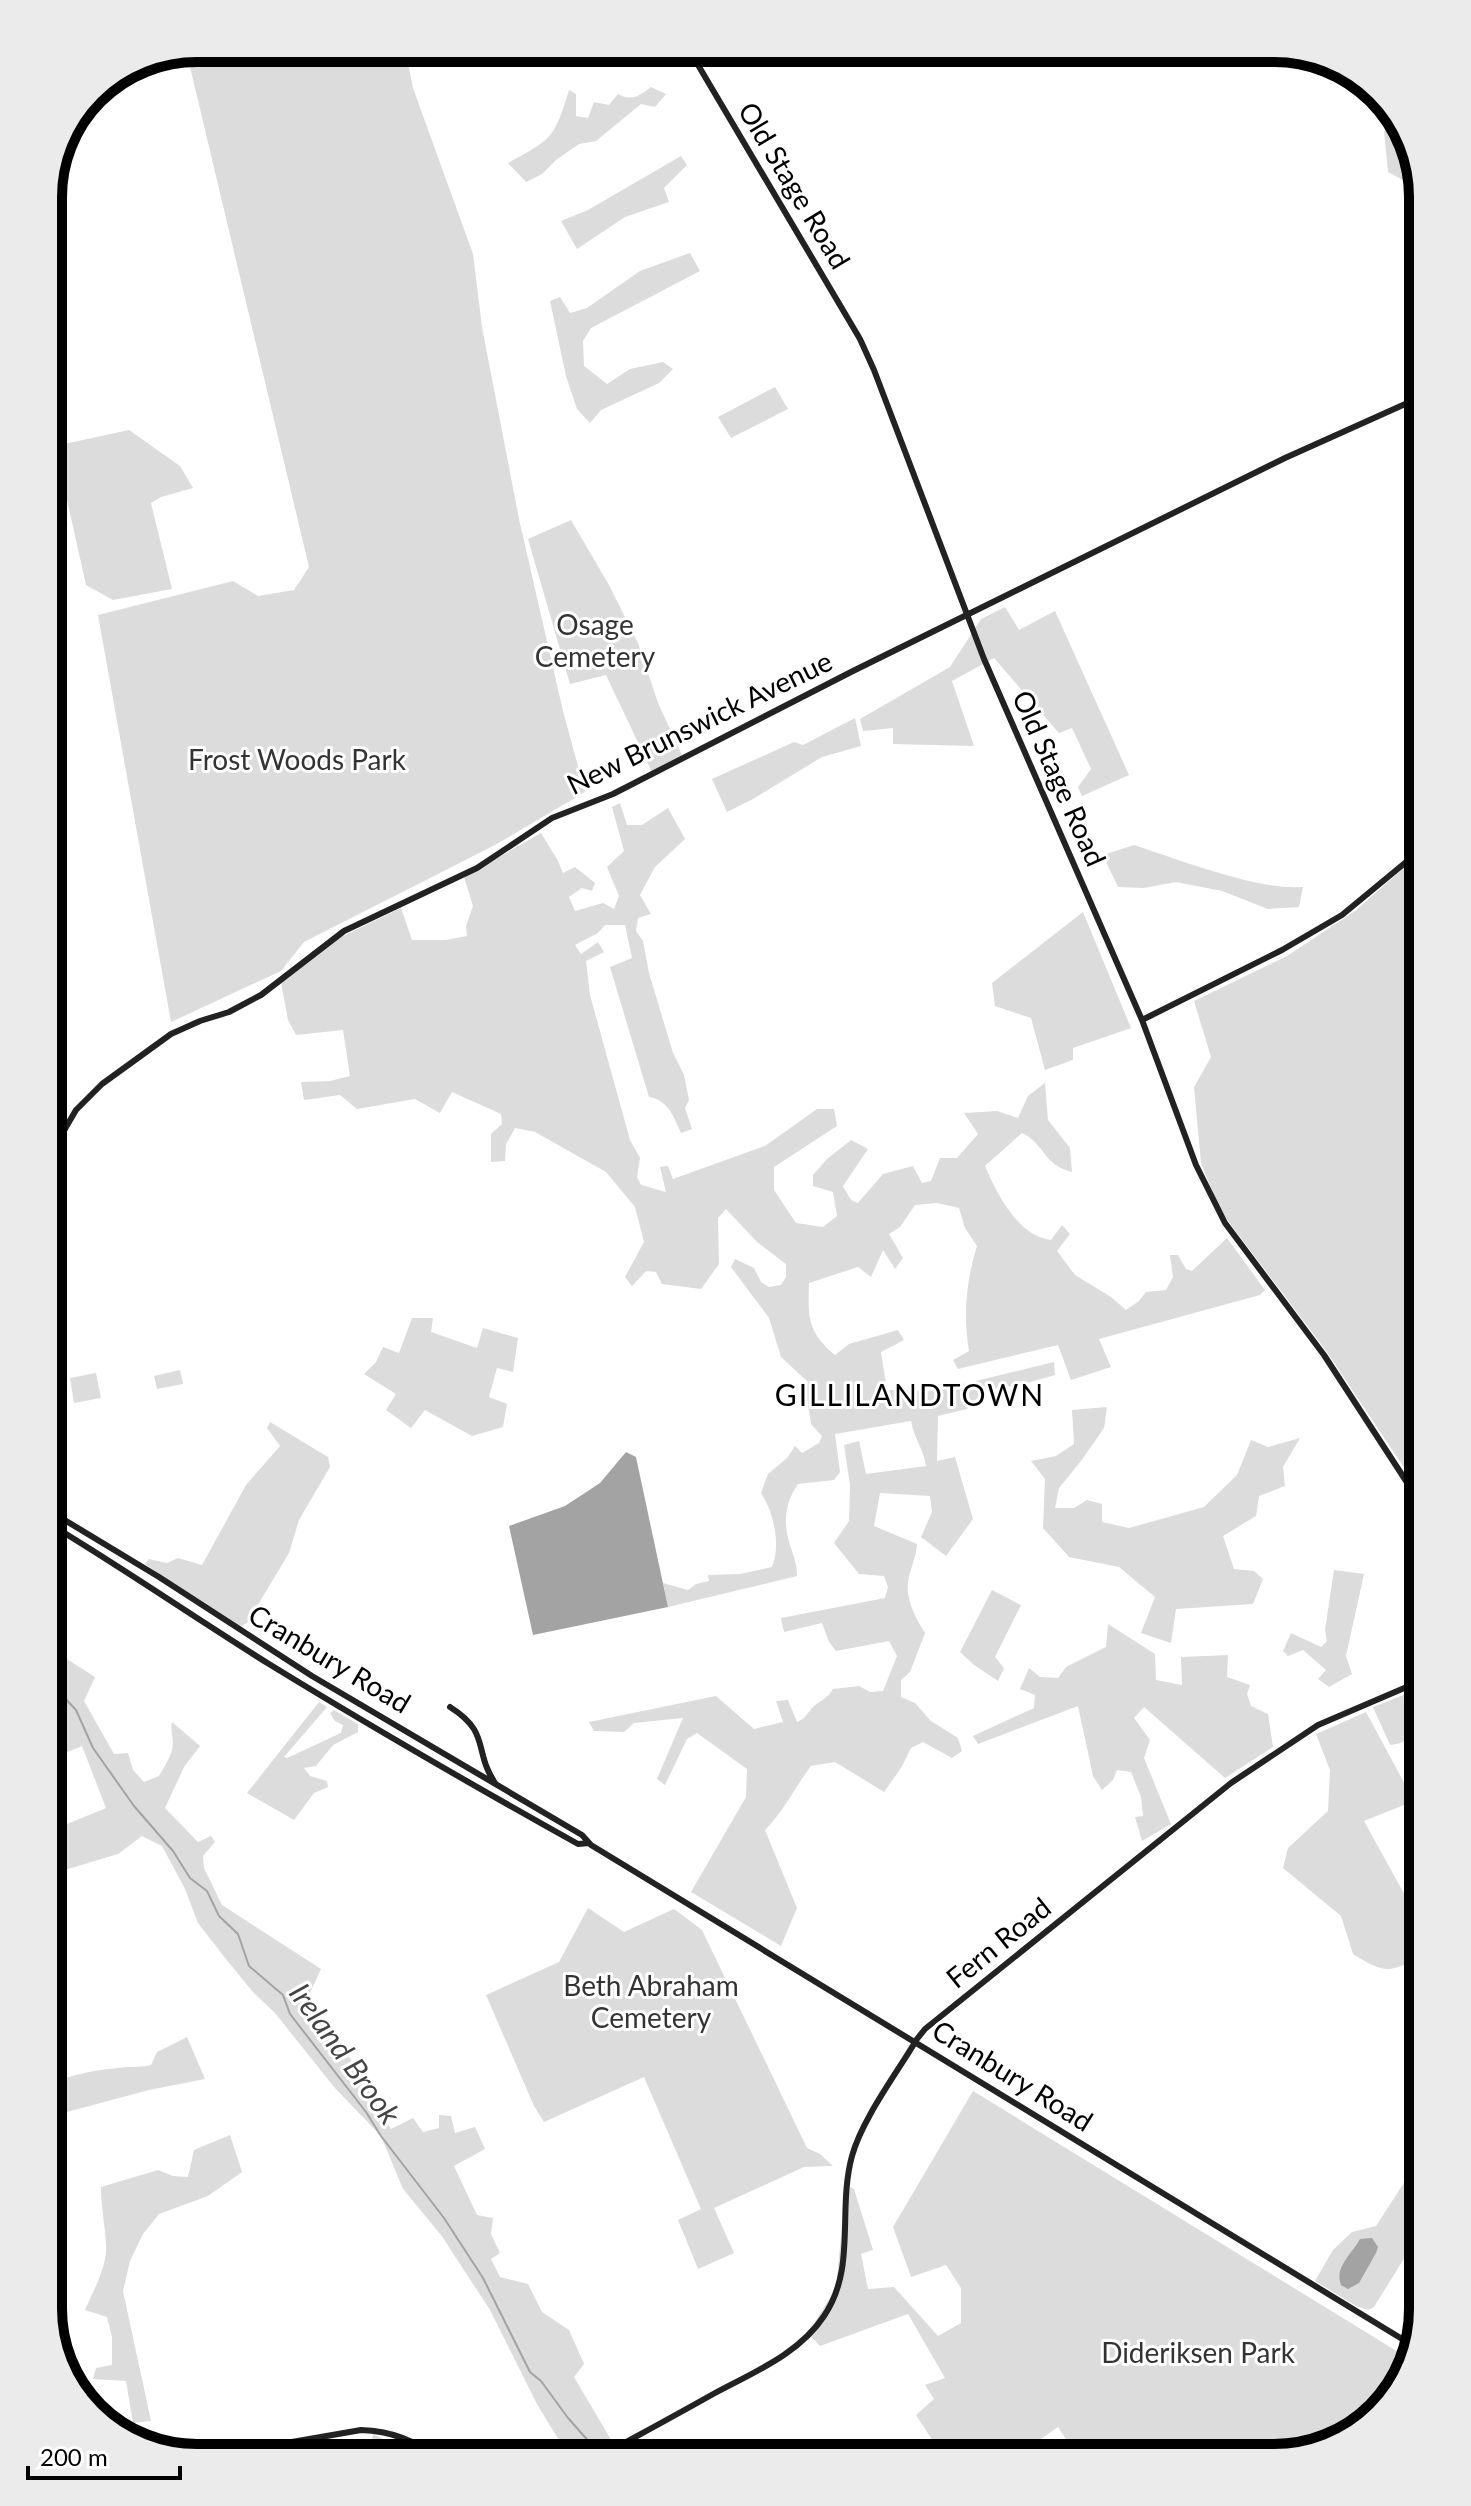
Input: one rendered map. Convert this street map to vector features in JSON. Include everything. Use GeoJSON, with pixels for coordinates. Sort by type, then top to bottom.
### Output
{"type":"FeatureCollection","features":[{"type":"Feature","properties":{"kind":"main road","name":"Old Stage Road"},"geometry":{"type":"LineString","coordinates":[[696,62],[860,339],[891,413],[966,616],[1142,1020],[1196,1165],[1220,1215],[1324,1355],[1409,1486]]}},
{"type":"Feature","properties":{"kind":"main road","name":"New Brunswick Avenue"},"geometry":{"type":"LineString","coordinates":[[62,1134],[76,1110],[102,1084],[171,1034],[193,1023],[229,1012],[261,995],[344,931],[477,868],[552,818],[613,794],[1285,458],[1409,402]]}},
{"type":"Feature","properties":{"kind":"main road"},"geometry":{"type":"LineString","coordinates":[[1142,1020],[1282,950],[1342,915],[1409,860]]}},
{"type":"Feature","properties":{"kind":"main road","name":"Cranbury Road"},"geometry":{"type":"LineString","coordinates":[[62,1518],[312,1676],[582,1835],[589,1843],[1405,2341]]}},
{"type":"Feature","properties":{"kind":"main road","name":"Cranbury Road"},"geometry":{"type":"LineString","coordinates":[[62,1532],[268,1663],[422,1755],[578,1844],[589,1843]]}},
{"type":"Feature","properties":{"kind":"main road","name":"Fern Road"},"geometry":{"type":"LineString","coordinates":[[622,2444],[787,2353],[816,2328],[831,2304],[845,2265],[845,2202],[853,2154],[862,2130],[916,2041],[939,2017],[1231,1783],[1318,1725],[1409,1686]]}},
{"type":"Feature","properties":{"kind":"main road"},"geometry":{"type":"LineString","coordinates":[[450,1707],[465,1717],[477,1731],[487,1768],[498,1786]]}},
{"type":"Feature","properties":{"kind":"main road"},"geometry":{"type":"LineString","coordinates":[[280,2444],[361,2430],[384,2432],[415,2444]]}},
{"type":"Feature","properties":{"kind":"green space","name":"Frost Woods Park"},"geometry":{"type":"Polygon","coordinates":[[[408,62],[413,88],[473,254],[482,327],[519,519],[585,792],[497,844],[304,942],[281,971],[171,1022],[98,615],[233,581],[258,596],[294,590],[309,567],[189,63],[408,62]]]}},
{"type":"Feature","properties":{"kind":"green space"},"geometry":{"type":"Polygon","coordinates":[[[651,87],[666,94],[655,107],[641,104],[596,141],[579,144],[542,174],[526,182],[508,163],[549,136],[569,90],[576,94],[576,116],[588,118],[594,102],[609,105],[618,94],[632,97],[651,87]]]}},
{"type":"Feature","properties":{"kind":"green space"},"geometry":{"type":"Polygon","coordinates":[[[1391,130],[1395,137],[1408,183],[1388,172],[1384,131],[1391,130]]]}},
{"type":"Feature","properties":{"kind":"green space"},"geometry":{"type":"Polygon","coordinates":[[[681,156],[687,165],[664,188],[669,202],[625,217],[577,249],[561,221],[588,210],[681,156]]]}},
{"type":"Feature","properties":{"kind":"green space"},"geometry":{"type":"Polygon","coordinates":[[[690,253],[700,271],[591,328],[583,341],[584,366],[607,384],[630,369],[663,362],[673,369],[659,383],[601,410],[590,423],[577,409],[566,376],[550,301],[560,297],[570,313],[587,308],[640,271],[690,253]]]}},
{"type":"Feature","properties":{"kind":"green space"},"geometry":{"type":"Polygon","coordinates":[[[775,387],[788,409],[731,438],[718,417],[775,387]]]}},
{"type":"Feature","properties":{"kind":"green space"},"geometry":{"type":"Polygon","coordinates":[[[129,430],[180,466],[193,488],[151,503],[172,589],[113,600],[86,585],[62,477],[62,444],[129,430]]]}},
{"type":"Feature","properties":{"kind":"green space","name":"Osage Cemetery"},"geometry":{"type":"Polygon","coordinates":[[[571,520],[638,643],[658,703],[682,755],[652,772],[606,675],[570,684],[528,539],[571,520]]]}},
{"type":"Feature","properties":{"kind":"green space"},"geometry":{"type":"Polygon","coordinates":[[[1005,607],[1019,630],[1055,611],[1129,775],[1082,796],[1078,787],[1091,769],[1072,728],[1059,733],[994,658],[952,681],[974,746],[893,744],[893,728],[863,731],[860,719],[950,667],[981,619],[1005,607]]]}},
{"type":"Feature","properties":{"kind":"green space"},"geometry":{"type":"Polygon","coordinates":[[[855,718],[861,746],[822,757],[727,812],[712,779],[794,742],[803,745],[855,718]]]}},
{"type":"Feature","properties":{"kind":"green space"},"geometry":{"type":"Polygon","coordinates":[[[620,803],[627,825],[642,825],[668,808],[685,839],[655,867],[640,895],[651,914],[638,918],[636,931],[643,941],[649,973],[673,1053],[684,1075],[689,1100],[685,1108],[692,1129],[681,1133],[666,1105],[649,1097],[610,967],[632,958],[625,925],[605,925],[598,933],[575,945],[581,954],[598,942],[604,952],[586,961],[590,995],[630,1140],[640,1158],[637,1177],[641,1185],[666,1192],[660,1167],[668,1166],[673,1179],[765,1146],[817,1109],[834,1109],[837,1126],[774,1167],[774,1190],[796,1223],[823,1227],[837,1216],[833,1192],[813,1186],[813,1175],[851,1140],[868,1149],[843,1186],[851,1200],[858,1203],[883,1174],[913,1166],[922,1183],[931,1181],[940,1158],[957,1158],[978,1134],[964,1113],[997,1111],[1018,1118],[1028,1096],[1045,1083],[1048,1120],[1070,1148],[1072,1172],[1055,1165],[1036,1143],[1022,1133],[985,1166],[1002,1201],[1028,1231],[1051,1240],[1062,1225],[1070,1234],[1057,1251],[1075,1275],[1126,1310],[1146,1292],[1166,1290],[1173,1277],[1170,1255],[1178,1255],[1186,1269],[1192,1271],[1227,1238],[1265,1290],[1260,1295],[1099,1339],[1111,1367],[1071,1380],[1058,1345],[958,1369],[953,1360],[969,1351],[967,1298],[977,1246],[965,1228],[959,1208],[937,1203],[915,1205],[900,1227],[889,1234],[903,1258],[895,1269],[883,1250],[871,1277],[858,1267],[809,1283],[811,1323],[819,1339],[835,1355],[849,1344],[898,1330],[904,1340],[881,1352],[887,1390],[934,1391],[1054,1362],[1055,1375],[985,1390],[967,1409],[938,1416],[937,1461],[955,1457],[973,1519],[946,1556],[921,1537],[932,1512],[930,1496],[880,1493],[874,1526],[917,1544],[908,1589],[912,1609],[925,1633],[910,1672],[901,1680],[901,1697],[915,1703],[931,1721],[958,1738],[962,1751],[952,1758],[923,1742],[911,1748],[884,1792],[835,1762],[811,1766],[765,1830],[797,1908],[781,1946],[691,1892],[746,1797],[747,1769],[697,1733],[687,1739],[665,1785],[657,1779],[683,1718],[634,1723],[624,1732],[594,1731],[589,1722],[716,1696],[754,1729],[783,1722],[776,1701],[788,1700],[797,1722],[833,1689],[859,1686],[870,1692],[883,1691],[897,1656],[889,1641],[836,1651],[822,1623],[784,1632],[781,1618],[885,1598],[888,1587],[884,1576],[859,1574],[834,1543],[849,1521],[850,1485],[844,1445],[859,1441],[866,1474],[926,1466],[911,1421],[835,1434],[840,1472],[834,1480],[798,1484],[789,1500],[786,1516],[797,1576],[668,1607],[663,1583],[688,1590],[709,1581],[708,1575],[740,1574],[772,1567],[776,1549],[775,1529],[761,1493],[768,1474],[787,1458],[795,1446],[802,1453],[819,1443],[822,1436],[811,1424],[806,1391],[808,1382],[781,1357],[769,1318],[731,1267],[735,1259],[754,1268],[761,1282],[769,1287],[781,1285],[786,1277],[786,1264],[757,1242],[726,1209],[718,1218],[719,1264],[701,1289],[662,1284],[656,1272],[646,1271],[632,1286],[625,1277],[644,1242],[635,1207],[606,1172],[535,1132],[515,1128],[506,1144],[505,1161],[491,1162],[491,1134],[502,1124],[501,1114],[452,1092],[440,1113],[415,1099],[357,1109],[340,1095],[304,1100],[301,1082],[330,1081],[350,1076],[343,1030],[296,1035],[288,1020],[281,983],[333,941],[401,908],[412,940],[446,940],[467,936],[466,926],[473,906],[464,877],[541,833],[563,873],[575,867],[595,883],[592,891],[582,888],[569,897],[575,911],[603,903],[614,909],[619,896],[607,867],[624,851],[612,807],[620,803]]]}},
{"type":"Feature","properties":{"kind":"green space"},"geometry":{"type":"Polygon","coordinates":[[[1134,845],[1242,879],[1303,887],[1299,907],[1268,909],[1222,891],[1176,882],[1144,888],[1118,887],[1103,855],[1134,845]]]}},
{"type":"Feature","properties":{"kind":"green space"},"geometry":{"type":"Polygon","coordinates":[[[1409,863],[1409,1475],[1327,1352],[1228,1221],[1201,1163],[1194,1087],[1211,1057],[1194,1001],[1287,956],[1355,911],[1409,863]]]}},
{"type":"Feature","properties":{"kind":"green space"},"geometry":{"type":"Polygon","coordinates":[[[1083,912],[1131,1028],[1073,1048],[1073,1060],[1045,1070],[1031,1018],[995,1006],[992,983],[1083,912]]]}},
{"type":"Feature","properties":{"kind":"green space"},"geometry":{"type":"Polygon","coordinates":[[[412,1318],[433,1318],[431,1332],[477,1348],[483,1328],[518,1338],[513,1372],[497,1368],[489,1397],[507,1404],[503,1427],[472,1436],[425,1410],[411,1428],[386,1410],[396,1394],[364,1374],[376,1362],[383,1347],[399,1353],[412,1318]]]}},
{"type":"Feature","properties":{"kind":"green space"},"geometry":{"type":"Polygon","coordinates":[[[180,1370],[183,1384],[157,1389],[154,1376],[180,1370]]]}},
{"type":"Feature","properties":{"kind":"green space"},"geometry":{"type":"Polygon","coordinates":[[[96,1373],[101,1398],[74,1403],[70,1378],[96,1373]]]}},
{"type":"Feature","properties":{"kind":"green space"},"geometry":{"type":"Polygon","coordinates":[[[1107,1407],[1104,1428],[1059,1488],[1055,1508],[1074,1508],[1087,1500],[1102,1504],[1102,1522],[1129,1528],[1204,1507],[1237,1475],[1251,1440],[1268,1447],[1300,1438],[1283,1467],[1285,1486],[1259,1496],[1256,1516],[1223,1536],[1234,1569],[1254,1571],[1263,1579],[1253,1604],[1176,1609],[1171,1643],[1141,1633],[1155,1597],[1119,1567],[1069,1557],[1043,1528],[1045,1479],[1031,1461],[1056,1456],[1074,1444],[1072,1410],[1107,1407]]]}},
{"type":"Feature","properties":{"kind":"green space"},"geometry":{"type":"Polygon","coordinates":[[[270,1422],[328,1457],[330,1467],[299,1520],[289,1553],[247,1623],[242,1626],[145,1564],[149,1559],[167,1563],[178,1558],[202,1565],[246,1485],[280,1446],[267,1428],[270,1422]]]}},
{"type":"Feature","properties":{"kind":"green space"},"geometry":{"type":"Polygon","coordinates":[[[1334,1570],[1364,1574],[1346,1656],[1352,1674],[1329,1687],[1318,1679],[1326,1670],[1303,1650],[1288,1656],[1283,1651],[1291,1633],[1321,1647],[1327,1641],[1325,1630],[1334,1570]]]}},
{"type":"Feature","properties":{"kind":"green space"},"geometry":{"type":"Polygon","coordinates":[[[992,1590],[1021,1605],[995,1657],[1004,1668],[998,1681],[960,1652],[992,1590]]]}},
{"type":"Feature","properties":{"kind":"green space"},"geometry":{"type":"Polygon","coordinates":[[[1108,1624],[1155,1654],[1156,1680],[1182,1685],[1181,1657],[1228,1655],[1227,1677],[1250,1685],[1247,1694],[1251,1706],[1268,1714],[1273,1747],[1225,1778],[1144,1707],[1134,1718],[1150,1740],[1144,1758],[1171,1824],[1142,1841],[1135,1817],[1143,1816],[1141,1797],[1131,1772],[1117,1770],[1113,1780],[1102,1790],[1093,1776],[1078,1706],[978,1744],[973,1736],[1034,1708],[1035,1695],[1020,1689],[1029,1668],[1040,1677],[1058,1678],[1066,1667],[1106,1647],[1108,1624]]]}},
{"type":"Feature","properties":{"kind":"green space"},"geometry":{"type":"Polygon","coordinates":[[[62,1656],[95,1677],[84,1701],[114,1754],[128,1753],[133,1770],[144,1782],[159,1776],[168,1760],[173,1747],[172,1722],[200,1746],[184,1767],[165,1808],[198,1842],[211,1836],[215,1842],[203,1856],[204,1868],[222,1905],[321,1969],[305,2004],[344,2048],[391,2129],[413,2118],[423,2132],[439,2128],[439,2115],[451,2116],[455,2133],[475,2127],[485,2149],[454,2166],[477,2215],[493,2218],[491,2234],[500,2253],[491,2259],[500,2277],[528,2284],[542,2312],[569,2330],[584,2364],[574,2377],[614,2444],[561,2444],[538,2406],[490,2310],[441,2235],[403,2189],[381,2136],[334,2087],[198,1923],[185,1889],[162,1846],[142,1836],[118,1854],[62,1871],[62,1810],[67,1824],[106,1808],[82,1746],[65,1753],[62,1751],[62,1656]]]}},
{"type":"Feature","properties":{"kind":"green space"},"geometry":{"type":"Polygon","coordinates":[[[1406,1694],[1409,1699],[1409,1739],[1390,1745],[1373,1707],[1406,1694]]]}},
{"type":"Feature","properties":{"kind":"green space"},"geometry":{"type":"Polygon","coordinates":[[[319,1702],[327,1707],[284,1757],[341,1733],[343,1725],[335,1721],[330,1713],[334,1710],[358,1724],[358,1732],[333,1745],[316,1766],[304,1768],[310,1776],[327,1781],[328,1787],[314,1793],[294,1820],[247,1793],[319,1702]]]}},
{"type":"Feature","properties":{"kind":"green space"},"geometry":{"type":"Polygon","coordinates":[[[1366,1712],[1409,1792],[1409,1803],[1364,1821],[1409,1903],[1409,1963],[1402,1966],[1380,1968],[1353,1954],[1341,1916],[1283,1868],[1288,1848],[1328,1811],[1330,1770],[1316,1734],[1366,1712]]]}},
{"type":"Feature","properties":{"kind":"green space","name":"Beth Abraham Cemetery"},"geometry":{"type":"Polygon","coordinates":[[[588,1908],[624,1932],[674,1909],[702,1930],[807,2148],[820,2154],[833,2166],[804,2167],[714,2208],[734,2253],[698,2269],[678,2220],[701,2209],[644,2077],[544,2122],[534,2106],[486,1995],[559,1962],[588,1908]]]}},
{"type":"Feature","properties":{"kind":"green space"},"geometry":{"type":"Polygon","coordinates":[[[187,2037],[205,2079],[62,2113],[62,2080],[109,2069],[151,2065],[157,2052],[187,2037]]]}},
{"type":"Feature","properties":{"kind":"green space","name":"Dideriksen Park"},"geometry":{"type":"Polygon","coordinates":[[[973,2091],[1401,2354],[1386,2384],[1363,2411],[1334,2430],[1292,2443],[1069,2444],[1058,2427],[1034,2444],[935,2444],[916,2415],[934,2399],[925,2385],[945,2378],[908,2314],[820,2346],[808,2333],[836,2288],[846,2185],[854,2189],[873,2250],[861,2254],[868,2289],[894,2287],[938,2336],[961,2323],[961,2288],[946,2265],[911,2277],[893,2227],[973,2091]]]}},
{"type":"Feature","properties":{"kind":"green space"},"geometry":{"type":"Polygon","coordinates":[[[230,2135],[242,2172],[208,2196],[159,2214],[143,2234],[130,2261],[123,2291],[151,2421],[133,2423],[126,2381],[93,2379],[96,2368],[112,2365],[112,2337],[107,2317],[85,2310],[105,2261],[101,2187],[158,2170],[173,2176],[188,2177],[194,2150],[230,2135]]]}},
{"type":"Feature","properties":{"kind":"green space"},"geometry":{"type":"Polygon","coordinates":[[[1409,2175],[1409,2251],[1374,2307],[1368,2310],[1315,2281],[1333,2250],[1352,2232],[1376,2226],[1409,2175]]]}},
{"type":"Feature","properties":{"kind":"green space"},"geometry":{"type":"Polygon","coordinates":[[[373,2434],[393,2444],[372,2444],[373,2434]]]}},
{"type":"Feature","properties":{"kind":"shaded area"},"geometry":{"type":"Polygon","coordinates":[[[626,1452],[636,1457],[668,1607],[533,1635],[509,1526],[565,1506],[600,1483],[626,1452]]]}},
{"type":"Feature","properties":{"kind":"shaded area"},"geometry":{"type":"Polygon","coordinates":[[[1372,2238],[1378,2247],[1376,2253],[1359,2283],[1348,2289],[1341,2285],[1339,2278],[1342,2266],[1360,2239],[1372,2238]]]}},
{"type":"Feature","properties":{"kind":"waterway","name":"Ireland Brook"},"geometry":{"type":"LineString","coordinates":[[62,1695],[76,1710],[93,1748],[134,1806],[173,1851],[190,1878],[207,1891],[219,1916],[238,1934],[249,1966],[283,1995],[290,2014],[444,2218],[483,2278],[530,2372],[541,2381],[591,2444]]}},
{"type":"Feature","properties":{"kind":"district","name":"GILLILANDTOWN"},"geometry":{"type":"Point","coordinates":[910,1394]}}]}
